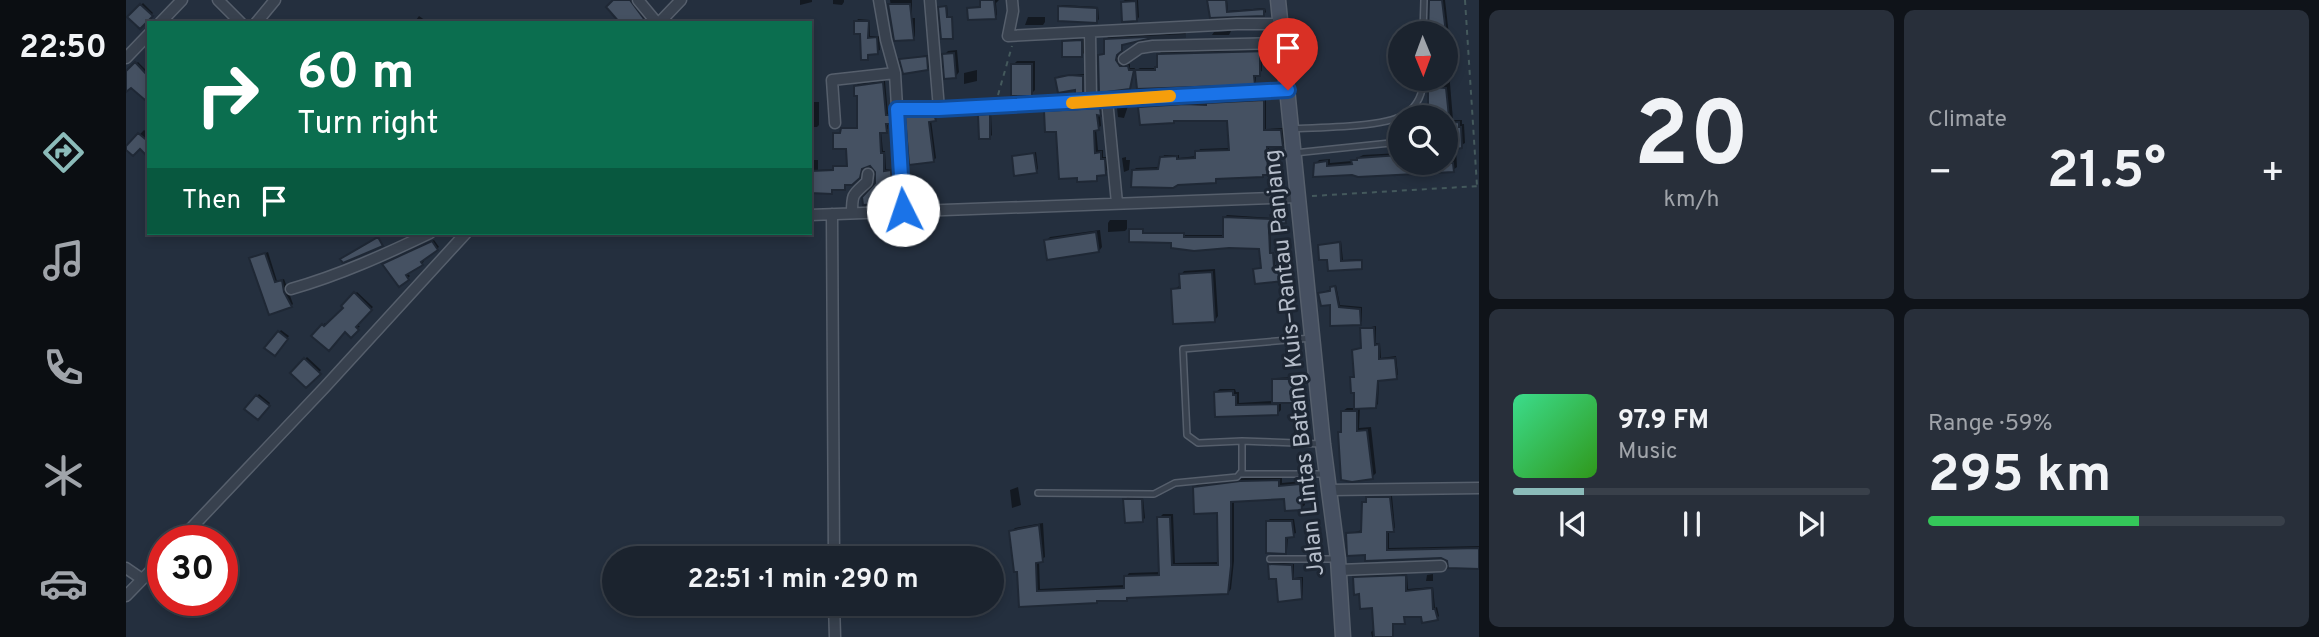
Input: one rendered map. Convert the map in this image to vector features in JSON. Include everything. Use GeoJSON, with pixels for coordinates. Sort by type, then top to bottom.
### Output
{"type":"FeatureCollection","features":[{"type":"Feature","properties":{"kind":"main road","name":"Jalan Lintas Batang Kuis–Rantau Panjang"},"geometry":{"type":"LineString","coordinates":[[1278,0],[1338,565],[1343,637]]}},
{"type":"Feature","properties":{"kind":"street"},"geometry":{"type":"LineString","coordinates":[[162,21],[182,0]]}},
{"type":"Feature","properties":{"kind":"street"},"geometry":{"type":"LineString","coordinates":[[218,0],[239,21]]}},
{"type":"Feature","properties":{"kind":"street"},"geometry":{"type":"LineString","coordinates":[[258,21],[275,0]]}},
{"type":"Feature","properties":{"kind":"street"},"geometry":{"type":"LineString","coordinates":[[638,0],[656,21]]}},
{"type":"Feature","properties":{"kind":"street"},"geometry":{"type":"LineString","coordinates":[[660,21],[681,0]]}},
{"type":"Feature","properties":{"kind":"street"},"geometry":{"type":"LineString","coordinates":[[880,0],[886,40],[895,73],[903,210]]}},
{"type":"Feature","properties":{"kind":"street"},"geometry":{"type":"LineString","coordinates":[[930,0],[939,109]]}},
{"type":"Feature","properties":{"kind":"street"},"geometry":{"type":"LineString","coordinates":[[1012,0],[1013,11],[1008,36],[1237,23],[1281,24]]}},
{"type":"Feature","properties":{"kind":"street"},"geometry":{"type":"LineString","coordinates":[[1090,32],[1091,102]]}},
{"type":"Feature","properties":{"kind":"street"},"geometry":{"type":"LineString","coordinates":[[126,58],[147,36]]}},
{"type":"Feature","properties":{"kind":"street"},"geometry":{"type":"LineString","coordinates":[[1124,59],[1140,48],[1153,46],[1283,43]]}},
{"type":"Feature","properties":{"kind":"street"},"geometry":{"type":"LineString","coordinates":[[835,123],[833,80],[895,73]]}},
{"type":"Feature","properties":{"kind":"street"},"geometry":{"type":"LineString","coordinates":[[897,109],[1091,102],[1288,90]]}},
{"type":"Feature","properties":{"kind":"street"},"geometry":{"type":"LineString","coordinates":[[1107,100],[1117,203]]}},
{"type":"Feature","properties":{"kind":"street"},"geometry":{"type":"LineString","coordinates":[[852,213],[852,198],[855,191],[867,182],[868,174]]}},
{"type":"Feature","properties":{"kind":"street"},"geometry":{"type":"LineString","coordinates":[[812,215],[1297,197]]}},
{"type":"Feature","properties":{"kind":"street"},"geometry":{"type":"LineString","coordinates":[[832,214],[834,546]]}},
{"type":"Feature","properties":{"kind":"street"},"geometry":{"type":"LineString","coordinates":[[291,289],[344,272],[426,235]]}},
{"type":"Feature","properties":{"kind":"street"},"geometry":{"type":"LineString","coordinates":[[194,525],[464,235]]}},
{"type":"Feature","properties":{"kind":"street"},"geometry":{"type":"LineString","coordinates":[[1329,490],[1479,488]]}},
{"type":"Feature","properties":{"kind":"street"},"geometry":{"type":"LineString","coordinates":[[1338,565],[1441,566]]}},
{"type":"Feature","properties":{"kind":"street"},"geometry":{"type":"LineString","coordinates":[[126,568],[142,579]]}},
{"type":"Feature","properties":{"kind":"street"},"geometry":{"type":"LineString","coordinates":[[126,596],[147,574]]}},
{"type":"Feature","properties":{"kind":"street"},"geometry":{"type":"LineString","coordinates":[[834,616],[835,637]]}},
{"type":"Feature","properties":{"kind":"lane"},"geometry":{"type":"LineString","coordinates":[[1423,21],[1424,0]]}},
{"type":"Feature","properties":{"kind":"lane"},"geometry":{"type":"LineString","coordinates":[[1291,129],[1394,119],[1407,113],[1423,91]]}},
{"type":"Feature","properties":{"kind":"lane"},"geometry":{"type":"LineString","coordinates":[[1294,153],[1388,143]]}},
{"type":"Feature","properties":{"kind":"lane"},"geometry":{"type":"LineString","coordinates":[[1312,338],[1183,349],[1187,435],[1198,443],[1242,441],[1324,444]]}},
{"type":"Feature","properties":{"kind":"lane"},"geometry":{"type":"LineString","coordinates":[[1241,474],[1242,441]]}},
{"type":"Feature","properties":{"kind":"lane"},"geometry":{"type":"LineString","coordinates":[[1038,493],[1154,494],[1175,483],[1237,477],[1241,474],[1327,474]]}},
{"type":"Feature","properties":{"kind":"lane"},"geometry":{"type":"LineString","coordinates":[[1270,559],[1338,565]]}},
{"type":"Feature","properties":{"kind":"path"},"geometry":{"type":"LineString","coordinates":[[1297,197],[1478,186],[1465,0]]}},
{"type":"Feature","properties":{"kind":"path"},"geometry":{"type":"LineString","coordinates":[[994,106],[1015,36]]}},
{"type":"Feature","properties":{"kind":"building"},"geometry":{"type":"Polygon","coordinates":[[[613,0],[630,0],[646,21],[618,21],[606,7],[613,0]]]}},
{"type":"Feature","properties":{"kind":"building"},"geometry":{"type":"Polygon","coordinates":[[[980,0],[994,0],[996,19],[968,20],[967,8],[980,7],[980,0]]]}},
{"type":"Feature","properties":{"kind":"building"},"geometry":{"type":"Polygon","coordinates":[[[1207,0],[1226,0],[1227,12],[1264,9],[1264,16],[1210,18],[1207,0]]]}},
{"type":"Feature","properties":{"kind":"building"},"geometry":{"type":"Polygon","coordinates":[[[1429,0],[1442,0],[1445,21],[1428,21],[1429,0]]]}},
{"type":"Feature","properties":{"kind":"building"},"geometry":{"type":"Polygon","coordinates":[[[1136,1],[1137,21],[1122,22],[1121,2],[1136,1]]]}},
{"type":"Feature","properties":{"kind":"building"},"geometry":{"type":"Polygon","coordinates":[[[140,4],[153,16],[140,29],[127,17],[140,4]]]}},
{"type":"Feature","properties":{"kind":"building"},"geometry":{"type":"Polygon","coordinates":[[[888,4],[910,4],[914,40],[894,41],[888,4]]]}},
{"type":"Feature","properties":{"kind":"building"},"geometry":{"type":"Polygon","coordinates":[[[946,6],[947,17],[952,17],[953,39],[941,39],[938,7],[946,6]]]}},
{"type":"Feature","properties":{"kind":"building"},"geometry":{"type":"Polygon","coordinates":[[[1058,6],[1097,8],[1097,23],[1058,21],[1058,6]]]}},
{"type":"Feature","properties":{"kind":"building"},"geometry":{"type":"Polygon","coordinates":[[[854,21],[869,21],[868,38],[877,37],[878,54],[868,55],[868,60],[861,60],[860,34],[854,34],[854,21]]]}},
{"type":"Feature","properties":{"kind":"building"},"geometry":{"type":"Polygon","coordinates":[[[1185,35],[1152,38],[1122,45],[1122,51],[1116,60],[1120,66],[1128,66],[1129,70],[1134,70],[1130,89],[1099,93],[1098,55],[1104,54],[1104,39],[1185,35]]]}},
{"type":"Feature","properties":{"kind":"building"},"geometry":{"type":"Polygon","coordinates":[[[1082,40],[1082,57],[1062,57],[1062,41],[1082,40]]]}},
{"type":"Feature","properties":{"kind":"building"},"geometry":{"type":"Polygon","coordinates":[[[1269,51],[1270,57],[1260,57],[1260,76],[1254,76],[1255,85],[1137,89],[1135,70],[1155,70],[1157,54],[1269,51]]]}},
{"type":"Feature","properties":{"kind":"building"},"geometry":{"type":"Polygon","coordinates":[[[954,53],[956,78],[944,79],[942,54],[954,53]]]}},
{"type":"Feature","properties":{"kind":"building"},"geometry":{"type":"Polygon","coordinates":[[[927,56],[928,70],[903,74],[899,59],[927,56]]]}},
{"type":"Feature","properties":{"kind":"building"},"geometry":{"type":"Polygon","coordinates":[[[135,62],[147,75],[145,100],[131,88],[126,92],[126,71],[135,62]]]}},
{"type":"Feature","properties":{"kind":"building"},"geometry":{"type":"Polygon","coordinates":[[[1011,64],[1032,64],[1032,96],[1011,96],[1011,64]]]}},
{"type":"Feature","properties":{"kind":"building"},"geometry":{"type":"Polygon","coordinates":[[[1083,76],[1083,93],[1075,94],[1075,90],[1058,93],[1055,78],[1083,76]]]}},
{"type":"Feature","properties":{"kind":"building"},"geometry":{"type":"Polygon","coordinates":[[[883,82],[886,115],[890,115],[890,124],[886,124],[887,133],[880,133],[881,153],[884,153],[884,171],[891,170],[893,203],[863,205],[862,197],[875,183],[875,172],[870,166],[862,169],[860,178],[852,185],[845,185],[845,190],[832,190],[832,194],[812,193],[812,171],[847,166],[846,149],[833,149],[833,133],[840,133],[841,128],[857,128],[857,96],[854,96],[854,86],[883,82]]]}},
{"type":"Feature","properties":{"kind":"building"},"geometry":{"type":"Polygon","coordinates":[[[1428,91],[1446,91],[1448,105],[1428,105],[1428,91]]]}},
{"type":"Feature","properties":{"kind":"building"},"geometry":{"type":"Polygon","coordinates":[[[1264,100],[1264,130],[1281,130],[1283,147],[1267,147],[1268,175],[1216,179],[1216,183],[1178,185],[1173,188],[1131,187],[1132,170],[1158,169],[1160,157],[1195,158],[1195,151],[1229,150],[1227,121],[1174,121],[1140,125],[1138,107],[1264,100]]]}},
{"type":"Feature","properties":{"kind":"building"},"geometry":{"type":"Polygon","coordinates":[[[1100,108],[1101,116],[1097,115],[1099,130],[1094,131],[1095,153],[1101,152],[1101,159],[1105,159],[1106,175],[1097,176],[1097,181],[1059,179],[1056,132],[1045,132],[1044,111],[1100,108]]]}},
{"type":"Feature","properties":{"kind":"building"},"geometry":{"type":"Polygon","coordinates":[[[990,114],[990,139],[979,139],[978,115],[990,114]]]}},
{"type":"Feature","properties":{"kind":"building"},"geometry":{"type":"Polygon","coordinates":[[[905,117],[935,117],[936,121],[929,122],[934,162],[909,165],[905,117]]]}},
{"type":"Feature","properties":{"kind":"building"},"geometry":{"type":"Polygon","coordinates":[[[1458,122],[1461,127],[1462,148],[1458,149],[1458,122]]]}},
{"type":"Feature","properties":{"kind":"building"},"geometry":{"type":"Polygon","coordinates":[[[138,133],[147,140],[147,156],[140,149],[133,156],[126,150],[126,146],[138,133]]]}},
{"type":"Feature","properties":{"kind":"building"},"geometry":{"type":"Polygon","coordinates":[[[1034,153],[1037,173],[1014,176],[1012,156],[1034,153]]]}},
{"type":"Feature","properties":{"kind":"building"},"geometry":{"type":"Polygon","coordinates":[[[1388,156],[1388,175],[1396,175],[1313,177],[1314,163],[1327,161],[1327,166],[1352,164],[1351,160],[1388,156]]]}},
{"type":"Feature","properties":{"kind":"building"},"geometry":{"type":"Polygon","coordinates":[[[1285,213],[1286,223],[1274,224],[1274,230],[1269,230],[1270,253],[1273,253],[1274,267],[1282,266],[1283,281],[1255,284],[1253,269],[1261,268],[1259,249],[1194,251],[1171,248],[1171,243],[1129,242],[1129,229],[1143,229],[1143,233],[1184,233],[1184,237],[1223,237],[1223,217],[1271,219],[1270,215],[1285,213]]]}},
{"type":"Feature","properties":{"kind":"building"},"geometry":{"type":"Polygon","coordinates":[[[1096,232],[1099,252],[1047,260],[1044,240],[1096,232]]]}},
{"type":"Feature","properties":{"kind":"building"},"geometry":{"type":"Polygon","coordinates":[[[378,237],[383,246],[343,263],[340,259],[378,237]]]}},
{"type":"Feature","properties":{"kind":"building"},"geometry":{"type":"Polygon","coordinates":[[[432,241],[438,250],[421,262],[423,265],[406,275],[409,280],[399,287],[382,264],[432,241]]]}},
{"type":"Feature","properties":{"kind":"building"},"geometry":{"type":"Polygon","coordinates":[[[1340,242],[1341,261],[1362,260],[1362,269],[1328,271],[1327,260],[1319,260],[1318,245],[1340,242]]]}},
{"type":"Feature","properties":{"kind":"building"},"geometry":{"type":"Polygon","coordinates":[[[265,253],[275,282],[282,280],[284,292],[292,307],[269,315],[249,258],[265,253]]]}},
{"type":"Feature","properties":{"kind":"building"},"geometry":{"type":"Polygon","coordinates":[[[1212,272],[1215,322],[1173,324],[1171,289],[1180,288],[1179,274],[1212,272]]]}},
{"type":"Feature","properties":{"kind":"building"},"geometry":{"type":"Polygon","coordinates":[[[1335,286],[1339,307],[1360,309],[1361,325],[1330,326],[1330,305],[1321,306],[1318,293],[1330,291],[1330,287],[1335,286]]]}},
{"type":"Feature","properties":{"kind":"building"},"geometry":{"type":"Polygon","coordinates":[[[354,292],[372,310],[356,327],[359,330],[351,338],[345,332],[329,351],[311,336],[343,308],[341,306],[354,292]]]}},
{"type":"Feature","properties":{"kind":"building"},"geometry":{"type":"Polygon","coordinates":[[[1360,328],[1374,328],[1375,345],[1379,344],[1379,359],[1395,358],[1397,379],[1378,381],[1376,408],[1354,409],[1350,377],[1354,377],[1352,350],[1361,348],[1360,328]]]}},
{"type":"Feature","properties":{"kind":"building"},"geometry":{"type":"Polygon","coordinates":[[[278,331],[288,339],[275,356],[264,348],[278,331]]]}},
{"type":"Feature","properties":{"kind":"building"},"geometry":{"type":"Polygon","coordinates":[[[304,358],[321,374],[306,388],[290,373],[304,358]]]}},
{"type":"Feature","properties":{"kind":"building"},"geometry":{"type":"Polygon","coordinates":[[[1272,379],[1294,379],[1295,403],[1272,403],[1272,379]]]}},
{"type":"Feature","properties":{"kind":"building"},"geometry":{"type":"Polygon","coordinates":[[[1233,391],[1236,405],[1278,404],[1278,415],[1215,417],[1214,392],[1233,391]]]}},
{"type":"Feature","properties":{"kind":"building"},"geometry":{"type":"Polygon","coordinates":[[[256,395],[270,406],[258,420],[244,409],[256,395]]]}},
{"type":"Feature","properties":{"kind":"building"},"geometry":{"type":"Polygon","coordinates":[[[1341,411],[1357,411],[1357,431],[1367,430],[1373,479],[1352,482],[1341,480],[1338,432],[1341,432],[1341,411]]]}},
{"type":"Feature","properties":{"kind":"building"},"geometry":{"type":"Polygon","coordinates":[[[1279,480],[1279,486],[1300,484],[1302,510],[1285,511],[1284,499],[1231,502],[1228,594],[1127,598],[1127,601],[1019,607],[1017,572],[1014,572],[1009,531],[1039,525],[1043,562],[1036,563],[1037,591],[1124,588],[1124,576],[1159,575],[1157,517],[1170,517],[1172,565],[1218,565],[1217,513],[1194,514],[1193,487],[1240,481],[1279,480]]]}},
{"type":"Feature","properties":{"kind":"building"},"geometry":{"type":"Polygon","coordinates":[[[1366,497],[1390,497],[1394,532],[1387,532],[1387,550],[1479,548],[1479,569],[1448,568],[1447,561],[1441,558],[1365,561],[1365,555],[1347,556],[1346,533],[1361,532],[1362,502],[1366,502],[1366,497]]]}},
{"type":"Feature","properties":{"kind":"building"},"geometry":{"type":"Polygon","coordinates":[[[1123,499],[1142,499],[1143,522],[1125,523],[1123,499]]]}},
{"type":"Feature","properties":{"kind":"building"},"geometry":{"type":"Polygon","coordinates":[[[1266,521],[1292,521],[1294,537],[1286,538],[1286,554],[1266,553],[1266,521]]]}},
{"type":"Feature","properties":{"kind":"building"},"geometry":{"type":"Polygon","coordinates":[[[1268,564],[1292,565],[1293,579],[1301,579],[1302,599],[1278,602],[1276,579],[1269,579],[1268,564]]]}},
{"type":"Feature","properties":{"kind":"building"},"geometry":{"type":"Polygon","coordinates":[[[1406,575],[1406,591],[1432,588],[1433,609],[1438,620],[1422,623],[1421,617],[1404,617],[1405,624],[1393,624],[1393,637],[1374,637],[1372,608],[1360,609],[1359,594],[1354,595],[1353,577],[1406,575]]]}},
{"type":"Feature","properties":{"kind":"slow traffic"},"geometry":{"type":"LineString","coordinates":[[1072,103],[1170,96]]}},
{"type":"Feature","properties":{"kind":"route"},"geometry":{"type":"LineString","coordinates":[[903,210],[897,109],[1086,102],[1288,90]]}}]}
